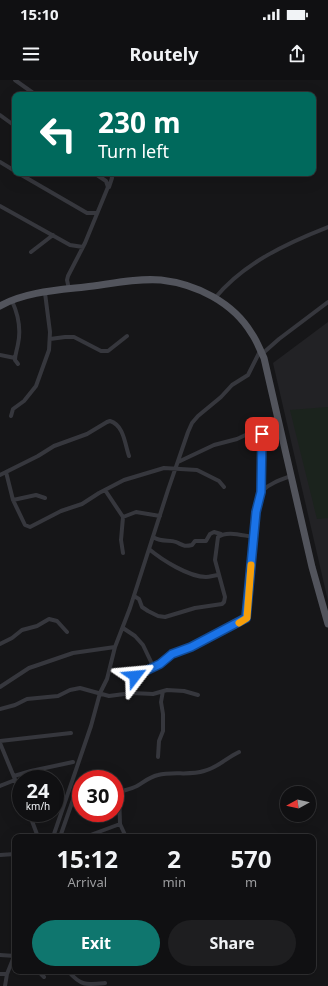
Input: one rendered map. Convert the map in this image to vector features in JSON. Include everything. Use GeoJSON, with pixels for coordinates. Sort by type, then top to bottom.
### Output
{"type":"FeatureCollection","features":[{"type":"Feature","properties":{"kind":"main road"},"geometry":{"type":"LineString","coordinates":[[0,306],[12,300],[30,295],[134,281],[160,280],[182,284],[215,298],[240,318],[251,333],[261,353],[267,370],[312,568],[323,612],[328,624]]}},
{"type":"Feature","properties":{"kind":"street"},"geometry":{"type":"LineString","coordinates":[[15,80],[32,92]]}},
{"type":"Feature","properties":{"kind":"street"},"geometry":{"type":"LineString","coordinates":[[0,115],[12,124]]}},
{"type":"Feature","properties":{"kind":"street"},"geometry":{"type":"LineString","coordinates":[[0,162],[12,169]]}},
{"type":"Feature","properties":{"kind":"street"},"geometry":{"type":"LineString","coordinates":[[23,176],[87,213],[94,222]]}},
{"type":"Feature","properties":{"kind":"street"},"geometry":{"type":"LineString","coordinates":[[98,176],[106,181],[108,187]]}},
{"type":"Feature","properties":{"kind":"street"},"geometry":{"type":"LineString","coordinates":[[69,289],[67,280],[68,276],[94,222],[112,176]]}},
{"type":"Feature","properties":{"kind":"street"},"geometry":{"type":"LineString","coordinates":[[0,206],[70,245],[83,247]]}},
{"type":"Feature","properties":{"kind":"street"},"geometry":{"type":"LineString","coordinates":[[87,213],[97,213]]}},
{"type":"Feature","properties":{"kind":"street"},"geometry":{"type":"LineString","coordinates":[[215,298],[230,282],[263,258],[310,234],[328,227]]}},
{"type":"Feature","properties":{"kind":"street"},"geometry":{"type":"LineString","coordinates":[[31,252],[53,235]]}},
{"type":"Feature","properties":{"kind":"street"},"geometry":{"type":"LineString","coordinates":[[11,416],[12,411],[24,401],[36,386],[49,350],[50,339],[45,293]]}},
{"type":"Feature","properties":{"kind":"street"},"geometry":{"type":"LineString","coordinates":[[12,300],[20,330],[15,358],[18,364]]}},
{"type":"Feature","properties":{"kind":"street"},"geometry":{"type":"LineString","coordinates":[[54,834],[91,726],[100,693],[107,679],[115,647],[134,596],[175,468],[192,424],[232,385],[248,375],[261,353],[328,302]]}},
{"type":"Feature","properties":{"kind":"street"},"geometry":{"type":"LineString","coordinates":[[50,339],[65,336],[74,337],[96,349],[108,351],[127,336]]}},
{"type":"Feature","properties":{"kind":"street"},"geometry":{"type":"LineString","coordinates":[[0,355],[15,358]]}},
{"type":"Feature","properties":{"kind":"street"},"geometry":{"type":"LineString","coordinates":[[0,475],[38,456],[54,446],[87,434],[110,421],[118,426],[122,432],[129,456]]}},
{"type":"Feature","properties":{"kind":"street"},"geometry":{"type":"LineString","coordinates":[[132,693],[135,676],[153,666],[160,664],[172,654],[191,647],[246,618],[256,512],[261,492],[260,464],[263,430],[267,425],[278,421]]}},
{"type":"Feature","properties":{"kind":"street"},"geometry":{"type":"LineString","coordinates":[[178,462],[219,443],[238,439],[254,431],[263,430]]}},
{"type":"Feature","properties":{"kind":"street"},"geometry":{"type":"LineString","coordinates":[[6,472],[12,500],[25,525],[30,527],[61,510],[82,504],[105,490],[136,475],[164,468],[183,470],[194,469],[201,471],[219,481],[224,487]]}},
{"type":"Feature","properties":{"kind":"street"},"geometry":{"type":"LineString","coordinates":[[261,492],[269,485],[291,476]]}},
{"type":"Feature","properties":{"kind":"street"},"geometry":{"type":"LineString","coordinates":[[105,490],[123,517],[121,540],[123,553]]}},
{"type":"Feature","properties":{"kind":"street"},"geometry":{"type":"LineString","coordinates":[[12,500],[36,495],[45,498]]}},
{"type":"Feature","properties":{"kind":"street"},"geometry":{"type":"LineString","coordinates":[[123,517],[136,512],[160,516]]}},
{"type":"Feature","properties":{"kind":"street"},"geometry":{"type":"LineString","coordinates":[[153,537],[162,541],[175,542],[183,546],[192,545],[195,541],[206,541],[210,534],[214,532],[221,534],[254,536]]}},
{"type":"Feature","properties":{"kind":"street"},"geometry":{"type":"LineString","coordinates":[[134,596],[139,599],[142,607],[158,616],[171,616],[182,611],[222,604],[225,597],[215,560],[217,540],[221,534]]}},
{"type":"Feature","properties":{"kind":"street"},"geometry":{"type":"LineString","coordinates":[[149,550],[167,563],[198,576],[206,577],[219,574]]}},
{"type":"Feature","properties":{"kind":"street"},"geometry":{"type":"LineString","coordinates":[[0,644],[12,638],[22,630],[37,626],[49,619],[57,621],[67,632]]}},
{"type":"Feature","properties":{"kind":"street"},"geometry":{"type":"LineString","coordinates":[[123,628],[135,636],[143,645],[153,666]]}},
{"type":"Feature","properties":{"kind":"street"},"geometry":{"type":"LineString","coordinates":[[0,687],[29,668],[73,653],[115,647]]}},
{"type":"Feature","properties":{"kind":"street"},"geometry":{"type":"LineString","coordinates":[[0,709],[15,705],[27,699],[58,696],[66,691],[76,689],[88,690],[109,696],[132,693],[152,694],[175,690],[198,695]]}},
{"type":"Feature","properties":{"kind":"street"},"geometry":{"type":"LineString","coordinates":[[158,757],[159,741],[162,731],[163,714],[161,702],[163,691]]}},
{"type":"Feature","properties":{"kind":"street"},"geometry":{"type":"LineString","coordinates":[[12,773],[0,742],[44,735],[57,736],[71,733]]}},
{"type":"Feature","properties":{"kind":"street"},"geometry":{"type":"LineString","coordinates":[[124,789],[137,786],[158,774],[173,772],[203,772],[222,764],[231,756],[239,752]]}},
{"type":"Feature","properties":{"kind":"street"},"geometry":{"type":"LineString","coordinates":[[31,770],[73,762]]}},
{"type":"Feature","properties":{"kind":"street"},"geometry":{"type":"LineString","coordinates":[[0,786],[12,779]]}},
{"type":"Feature","properties":{"kind":"street"},"geometry":{"type":"LineString","coordinates":[[61,834],[72,803]]}},
{"type":"Feature","properties":{"kind":"street"},"geometry":{"type":"LineString","coordinates":[[32,822],[37,834]]}},
{"type":"Feature","properties":{"kind":"street"},"geometry":{"type":"LineString","coordinates":[[93,834],[120,824],[125,834]]}},
{"type":"Feature","properties":{"kind":"street"},"geometry":{"type":"LineString","coordinates":[[0,855],[12,854]]}},
{"type":"Feature","properties":{"kind":"street"},"geometry":{"type":"LineString","coordinates":[[0,954],[12,955]]}},
{"type":"Feature","properties":{"kind":"street"},"geometry":{"type":"LineString","coordinates":[[5,986],[7,974],[12,965]]}},
{"type":"Feature","properties":{"kind":"street"},"geometry":{"type":"LineString","coordinates":[[0,974],[7,974]]}},
{"type":"Feature","properties":{"kind":"street"},"geometry":{"type":"LineString","coordinates":[[71,974],[74,978],[86,985],[104,983]]}},
{"type":"Feature","properties":{"kind":"shaded area"},"geometry":{"type":"Polygon","coordinates":[[[328,322],[328,601],[273,363],[328,322]]]}},
{"type":"Feature","properties":{"kind":"shaded area"},"geometry":{"type":"Polygon","coordinates":[[[328,407],[328,518],[317,519],[290,410],[328,407]]]}},
{"type":"Feature","properties":{"kind":"slow traffic"},"geometry":{"type":"LineString","coordinates":[[239,623],[247,618],[251,565]]}},
{"type":"Feature","properties":{"kind":"route"},"geometry":{"type":"LineString","coordinates":[[135,676],[153,666],[160,664],[172,654],[191,647],[247,618],[256,512],[261,492],[260,464],[262,434]]}}]}
